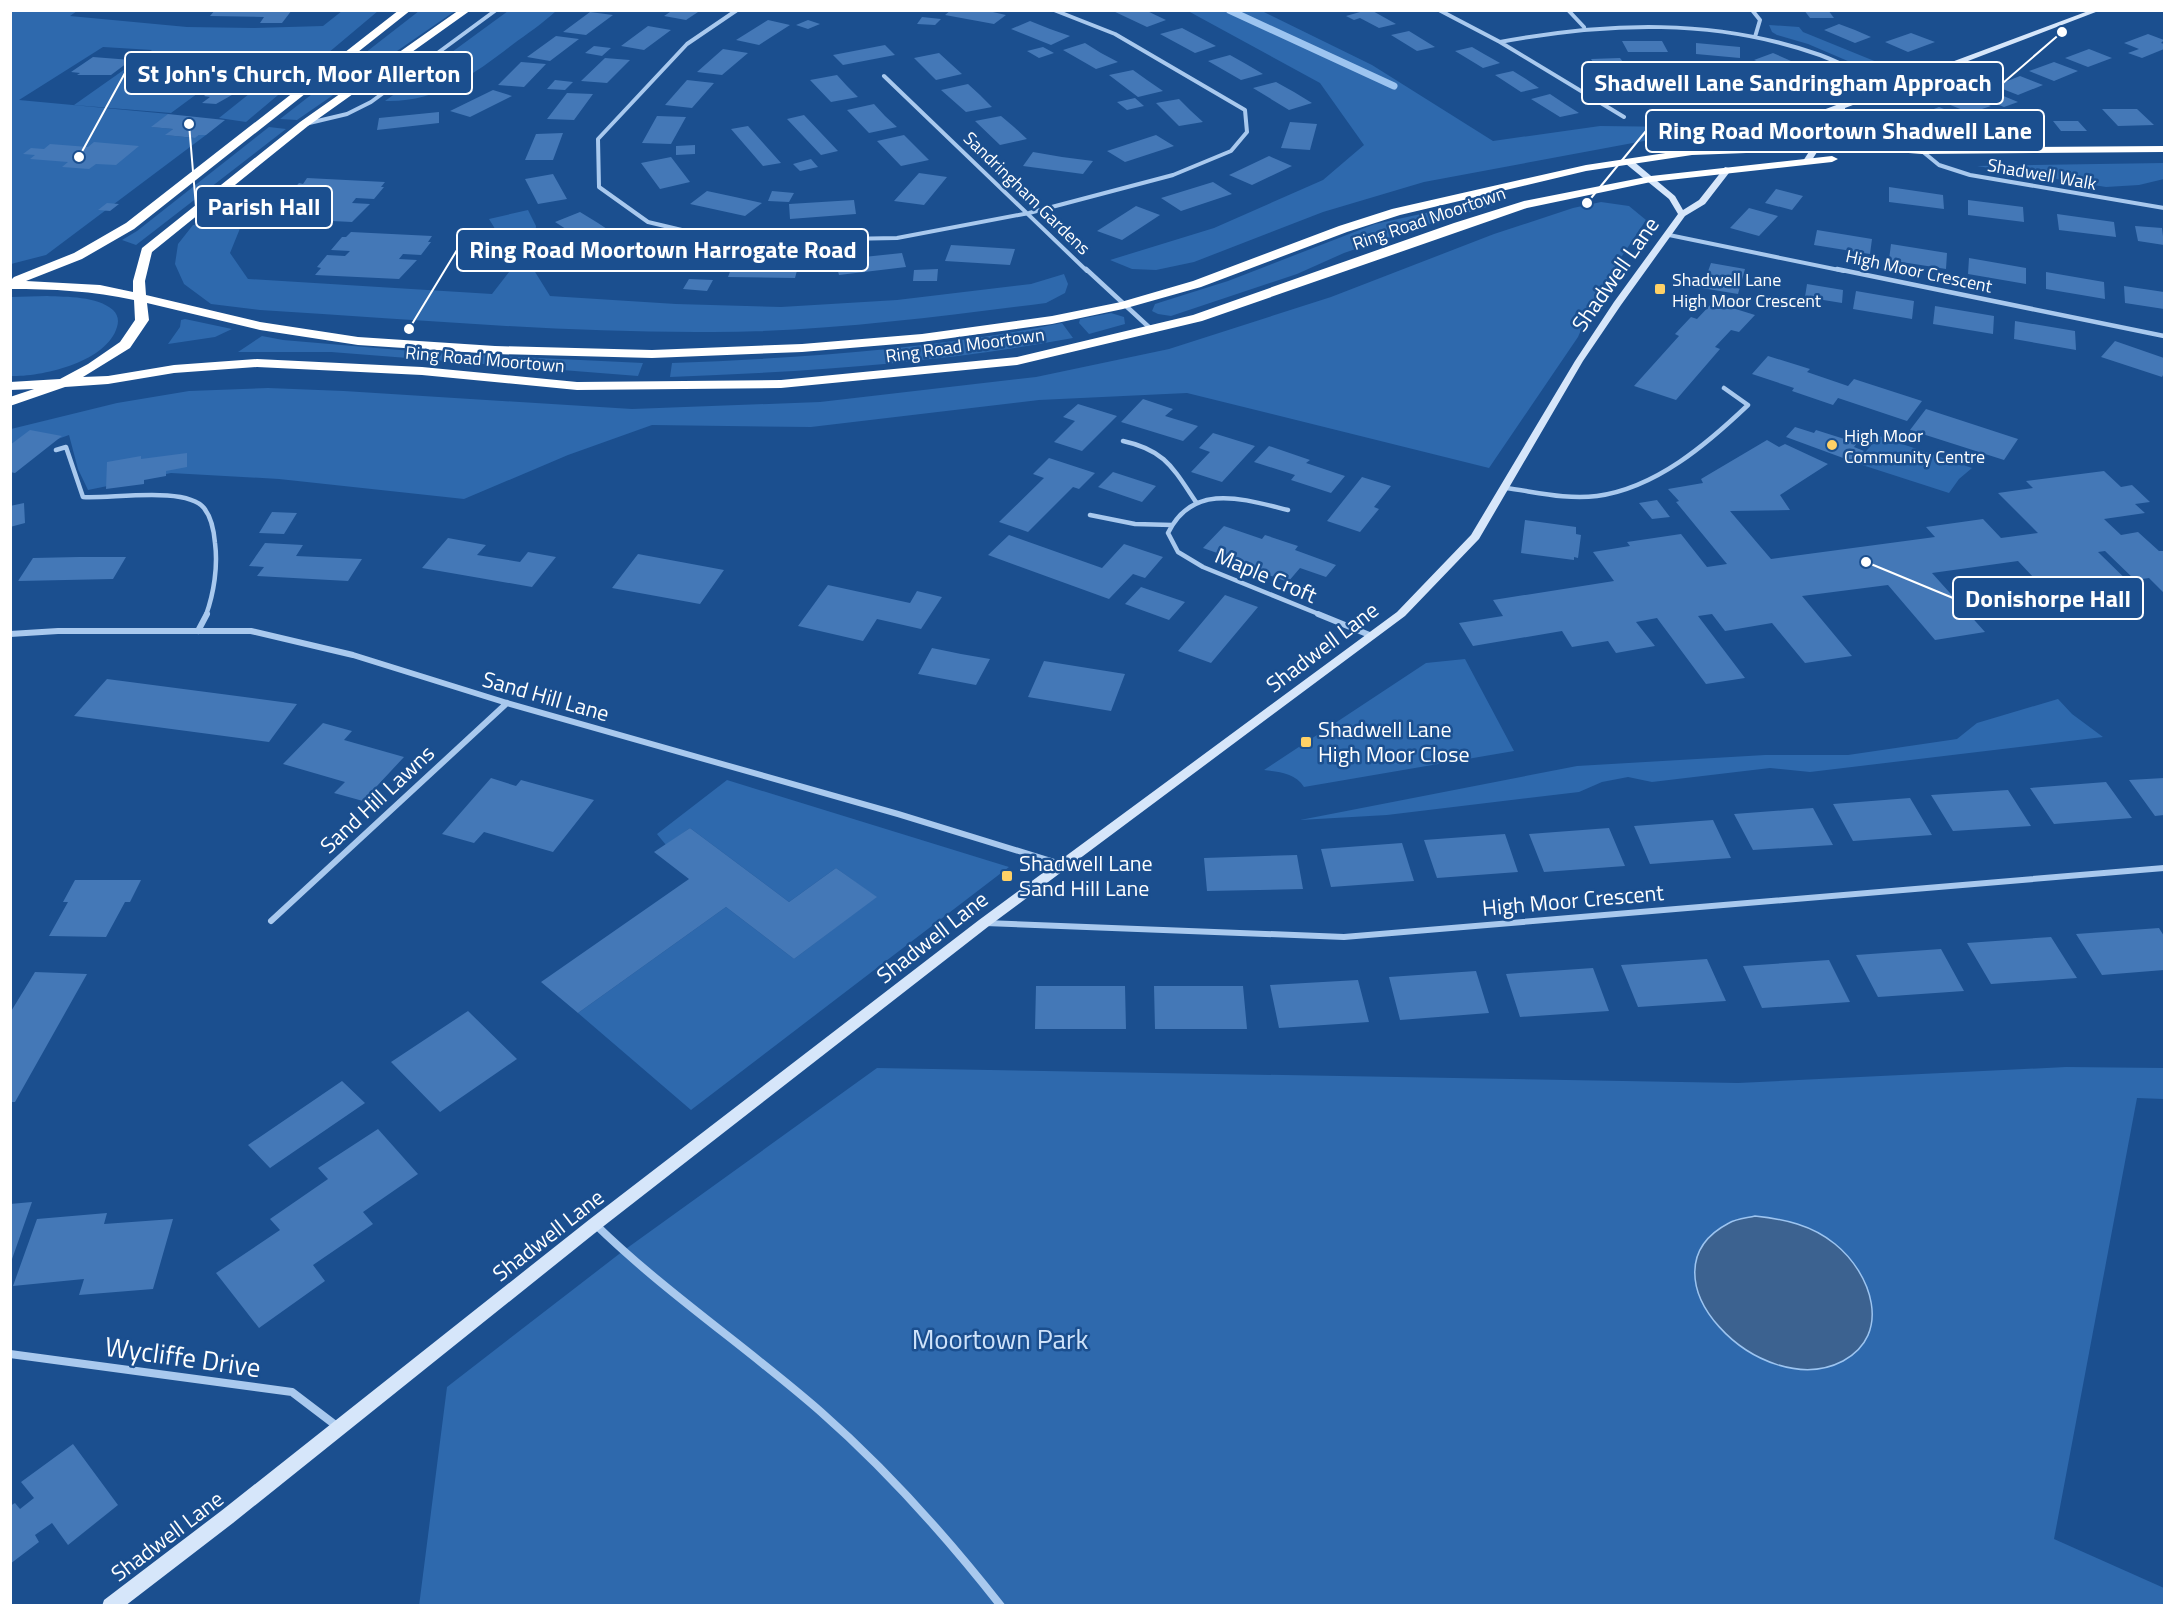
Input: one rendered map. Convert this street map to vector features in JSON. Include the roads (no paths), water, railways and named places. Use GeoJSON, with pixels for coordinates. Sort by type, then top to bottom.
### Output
{"type":"FeatureCollection","features":[{"type":"Feature","properties":{"kind":"highway"},"geometry":{"type":"LineString","coordinates":[[10,284],[78,256],[130,226],[406,10]]}},
{"type":"Feature","properties":{"kind":"highway"},"geometry":{"type":"LineString","coordinates":[[10,402],[60,384],[93,367],[126,345],[142,320],[139,280],[146,251],[304,124],[466,10]]}},
{"type":"Feature","properties":{"kind":"highway","name":"Ring Road Moortown"},"geometry":{"type":"LineString","coordinates":[[10,284],[79,286],[293,333],[358,341],[495,350],[652,354],[802,348],[922,338],[1052,320],[1123,305],[1197,284],[1343,229],[1396,212],[1572,171],[1692,152],[1880,146],[1922,151],[2164,149]]}},
{"type":"Feature","properties":{"kind":"highway","name":"Ring Road Moortown"},"geometry":{"type":"LineString","coordinates":[[60,384],[108,380],[174,369],[257,363],[422,371],[577,386],[781,384],[1017,361],[1197,318],[1524,205],[1651,179],[1807,161],[1896,156],[1922,151]]}},
{"type":"Feature","properties":{"kind":"highway"},"geometry":{"type":"LineString","coordinates":[[10,386],[60,384]]}},
{"type":"Feature","properties":{"kind":"street"},"geometry":{"type":"LineString","coordinates":[[304,124],[347,114],[371,102],[496,10]]}},
{"type":"Feature","properties":{"kind":"street"},"geometry":{"type":"LineString","coordinates":[[736,10],[687,44],[598,139],[599,187],[648,222],[728,241],[897,238],[1029,213],[1173,175],[1231,151],[1247,132],[1245,110],[1115,34],[1054,10]]}},
{"type":"Feature","properties":{"kind":"street"},"geometry":{"type":"LineString","coordinates":[[1439,10],[1500,42],[1624,117]]}},
{"type":"Feature","properties":{"kind":"street"},"geometry":{"type":"LineString","coordinates":[[1568,10],[1584,27]]}},
{"type":"Feature","properties":{"kind":"street"},"geometry":{"type":"LineString","coordinates":[[1752,10],[1760,20],[1755,37]]}},
{"type":"Feature","properties":{"kind":"street"},"geometry":{"type":"LineString","coordinates":[[1692,152],[1767,138],[1818,115],[2098,10]]}},
{"type":"Feature","properties":{"kind":"street"},"geometry":{"type":"LineString","coordinates":[[1500,42],[1612,24],[1682,26],[1755,37],[1822,56],[1890,88]]}},
{"type":"Feature","properties":{"kind":"street","name":"Sandringham Gardens"},"geometry":{"type":"LineString","coordinates":[[884,76],[1123,305],[1151,329]]}},
{"type":"Feature","properties":{"kind":"street"},"geometry":{"type":"LineString","coordinates":[[1841,107],[1840,112],[1847,128],[1866,142],[1880,146]]}},
{"type":"Feature","properties":{"kind":"street"},"geometry":{"type":"LineString","coordinates":[[1807,161],[1834,118],[1831,112]]}},
{"type":"Feature","properties":{"kind":"street","name":"Shadwell Walk"},"geometry":{"type":"LineString","coordinates":[[1922,151],[1940,165],[1970,175],[2164,208]]}},
{"type":"Feature","properties":{"kind":"street","name":"Shadwell Lane"},"geometry":{"type":"LineString","coordinates":[[1629,162],[1672,198],[1682,214]]}},
{"type":"Feature","properties":{"kind":"street","name":"Shadwell Lane"},"geometry":{"type":"LineString","coordinates":[[110,1605],[227,1517],[595,1224],[984,923],[1401,614],[1475,537],[1579,361],[1617,304],[1682,214],[1702,202],[1728,169]]}},
{"type":"Feature","properties":{"kind":"street","name":"High Moor Crescent"},"geometry":{"type":"LineString","coordinates":[[1669,235],[2164,336]]}},
{"type":"Feature","properties":{"kind":"street"},"geometry":{"type":"LineString","coordinates":[[1506,488],[1553,495],[1598,496],[1645,482],[1719,431],[1748,405],[1724,388]]}},
{"type":"Feature","properties":{"kind":"street"},"geometry":{"type":"LineString","coordinates":[[1123,441],[1148,447],[1179,477],[1196,502]]}},
{"type":"Feature","properties":{"kind":"street"},"geometry":{"type":"LineString","coordinates":[[56,450],[66,447],[83,497],[194,500],[209,513],[216,543],[215,579],[209,608],[198,631]]}},
{"type":"Feature","properties":{"kind":"street"},"geometry":{"type":"LineString","coordinates":[[1090,515],[1135,524],[1172,525],[1178,514],[1196,502],[1222,498],[1251,500],[1288,510]]}},
{"type":"Feature","properties":{"kind":"street","name":"Maple Croft"},"geometry":{"type":"LineString","coordinates":[[1172,525],[1168,533],[1178,552],[1203,567],[1372,636]]}},
{"type":"Feature","properties":{"kind":"street","name":"Sand Hill Lane"},"geometry":{"type":"LineString","coordinates":[[10,634],[58,631],[251,631],[354,655],[507,703],[898,814],[1061,864]]}},
{"type":"Feature","properties":{"kind":"street","name":"Sand Hill Lawns"},"geometry":{"type":"LineString","coordinates":[[271,921],[507,703]]}},
{"type":"Feature","properties":{"kind":"street","name":"High Moor Crescent"},"geometry":{"type":"LineString","coordinates":[[984,923],[1344,938],[2164,868]]}},
{"type":"Feature","properties":{"kind":"street"},"geometry":{"type":"LineString","coordinates":[[595,1224],[623,1251],[806,1398],[882,1469],[945,1535],[1001,1605]]}},
{"type":"Feature","properties":{"kind":"street","name":"Wycliffe Drive"},"geometry":{"type":"LineString","coordinates":[[10,1354],[292,1392],[339,1427]]}},
{"type":"Feature","properties":{"kind":"waterway"},"geometry":{"type":"LineString","coordinates":[[1229,10],[1394,86]]}},
{"type":"Feature","properties":{"kind":"place","name":"Shadwell Lane Sandringham Approach"},"geometry":{"type":"Point","coordinates":[2062,32]}},
{"type":"Feature","properties":{"kind":"place","name":"Parish Hall"},"geometry":{"type":"Point","coordinates":[189,124]}},
{"type":"Feature","properties":{"kind":"place","name":"St John's Church, Moor Allerton"},"geometry":{"type":"Point","coordinates":[79,157]}},
{"type":"Feature","properties":{"kind":"place","name":"Ring Road Moortown Shadwell Lane"},"geometry":{"type":"Point","coordinates":[1587,203]}},
{"type":"Feature","properties":{"kind":"place","name":"Shadwell Lane High Moor Crescent"},"geometry":{"type":"Point","coordinates":[1660,289]}},
{"type":"Feature","properties":{"kind":"place","name":"Ring Road Moortown Harrogate Road"},"geometry":{"type":"Point","coordinates":[409,329]}},
{"type":"Feature","properties":{"kind":"place","name":"High Moor Community Centre"},"geometry":{"type":"Point","coordinates":[1832,445]}},
{"type":"Feature","properties":{"kind":"place","name":"Donishorpe Hall"},"geometry":{"type":"Point","coordinates":[1866,562]}},
{"type":"Feature","properties":{"kind":"place","name":"Shadwell Lane High Moor Close"},"geometry":{"type":"Point","coordinates":[1306,742]}},
{"type":"Feature","properties":{"kind":"place","name":"Shadwell Lane Sand Hill Lane"},"geometry":{"type":"Point","coordinates":[1007,876]}},
{"type":"Feature","properties":{"kind":"park label","name":"Moortown Park"},"geometry":{"type":"Point","coordinates":[1000,1338]}}]}
